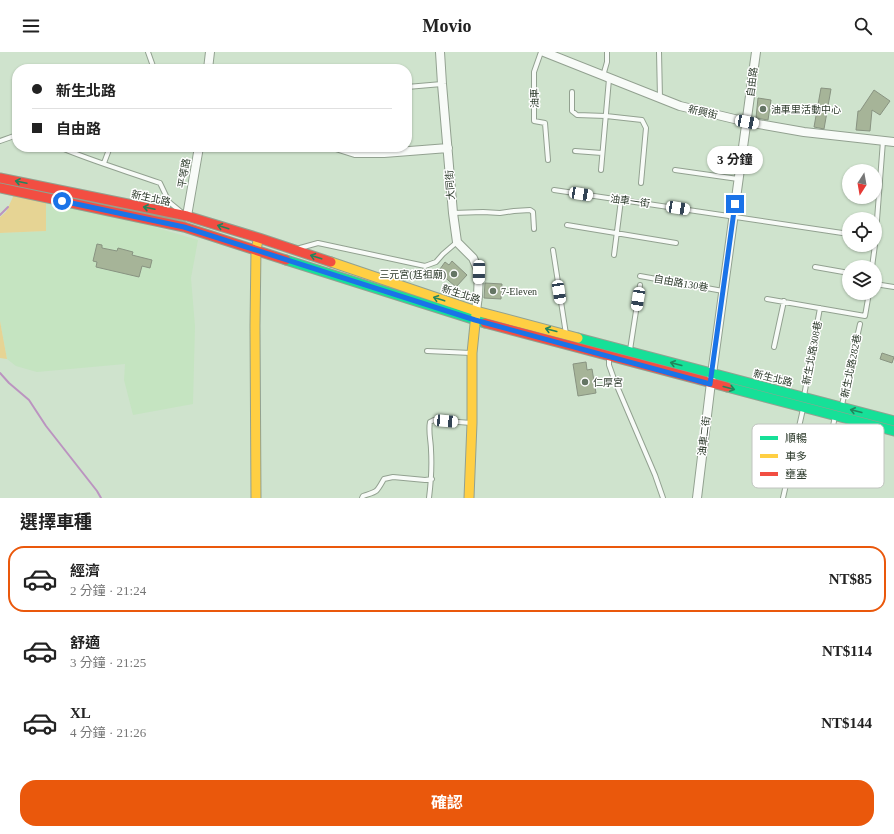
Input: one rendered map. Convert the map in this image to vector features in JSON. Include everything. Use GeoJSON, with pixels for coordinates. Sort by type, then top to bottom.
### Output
{"type":"FeatureCollection","features":[{"type":"Feature","properties":{"kind":"main road","name":"新生北路"},"geometry":{"type":"LineString","coordinates":[[0,178],[187,216],[294,250],[476,316],[566,334],[712,374],[894,421]]}},
{"type":"Feature","properties":{"kind":"main road","name":"新生北路"},"geometry":{"type":"LineString","coordinates":[[0,188],[184,227],[609,356],[710,384],[867,424]]}},
{"type":"Feature","properties":{"kind":"main road","name":"平等路"},"geometry":{"type":"LineString","coordinates":[[184,227],[187,216]]}},
{"type":"Feature","properties":{"kind":"main road"},"geometry":{"type":"LineString","coordinates":[[256,498],[255,326],[256,249],[259,238]]}},
{"type":"Feature","properties":{"kind":"main road"},"geometry":{"type":"LineString","coordinates":[[469,498],[472,423],[472,353],[476,316]]}},
{"type":"Feature","properties":{"kind":"main road","name":"新生北路"},"geometry":{"type":"LineString","coordinates":[[884,428],[894,431]]}},
{"type":"Feature","properties":{"kind":"street"},"geometry":{"type":"LineString","coordinates":[[209,64],[210,52]]}},
{"type":"Feature","properties":{"kind":"street","name":"大同街"},"geometry":{"type":"LineString","coordinates":[[440,52],[453,213],[457,242]]}},
{"type":"Feature","properties":{"kind":"street","name":"新興街"},"geometry":{"type":"LineString","coordinates":[[542,52],[680,106],[747,122],[804,132],[894,142]]}},
{"type":"Feature","properties":{"kind":"street","name":"自由路"},"geometry":{"type":"LineString","coordinates":[[712,374],[756,52]]}},
{"type":"Feature","properties":{"kind":"street"},"geometry":{"type":"LineString","coordinates":[[412,151],[448,148]]}},
{"type":"Feature","properties":{"kind":"street","name":"平等路"},"geometry":{"type":"LineString","coordinates":[[187,216],[198,152]]}},
{"type":"Feature","properties":{"kind":"street"},"geometry":{"type":"LineString","coordinates":[[352,152],[397,152]]}},
{"type":"Feature","properties":{"kind":"street"},"geometry":{"type":"LineString","coordinates":[[457,242],[473,258],[479,272],[476,316]]}},
{"type":"Feature","properties":{"kind":"street","name":"油車二街"},"geometry":{"type":"LineString","coordinates":[[697,498],[712,374]]}},
{"type":"Feature","properties":{"kind":"lane"},"geometry":{"type":"LineString","coordinates":[[148,52],[152,64]]}},
{"type":"Feature","properties":{"kind":"lane","name":"油車"},"geometry":{"type":"LineString","coordinates":[[542,52],[534,72],[534,121],[545,123],[548,160]]}},
{"type":"Feature","properties":{"kind":"lane"},"geometry":{"type":"LineString","coordinates":[[600,170],[606,116],[607,52]]}},
{"type":"Feature","properties":{"kind":"lane"},"geometry":{"type":"LineString","coordinates":[[659,52],[660,98]]}},
{"type":"Feature","properties":{"kind":"lane"},"geometry":{"type":"LineString","coordinates":[[412,87],[442,84]]}},
{"type":"Feature","properties":{"kind":"lane"},"geometry":{"type":"LineString","coordinates":[[572,92],[572,111],[577,115],[606,116],[642,120],[646,128],[641,183]]}},
{"type":"Feature","properties":{"kind":"lane"},"geometry":{"type":"LineString","coordinates":[[0,141],[12,137]]}},
{"type":"Feature","properties":{"kind":"lane"},"geometry":{"type":"LineString","coordinates":[[878,212],[883,140]]}},
{"type":"Feature","properties":{"kind":"lane"},"geometry":{"type":"LineString","coordinates":[[575,151],[602,153]]}},
{"type":"Feature","properties":{"kind":"lane"},"geometry":{"type":"LineString","coordinates":[[70,152],[160,183],[169,202],[187,216]]}},
{"type":"Feature","properties":{"kind":"lane"},"geometry":{"type":"LineString","coordinates":[[104,163],[108,152]]}},
{"type":"Feature","properties":{"kind":"lane"},"geometry":{"type":"LineString","coordinates":[[676,170],[739,179]]}},
{"type":"Feature","properties":{"kind":"lane","name":"油車一街"},"geometry":{"type":"LineString","coordinates":[[554,190],[842,233]]}},
{"type":"Feature","properties":{"kind":"lane"},"geometry":{"type":"LineString","coordinates":[[614,255],[621,200]]}},
{"type":"Feature","properties":{"kind":"lane"},"geometry":{"type":"LineString","coordinates":[[453,213],[483,212],[500,214],[530,210],[533,212],[534,228]]}},
{"type":"Feature","properties":{"kind":"lane"},"geometry":{"type":"LineString","coordinates":[[566,225],[676,243]]}},
{"type":"Feature","properties":{"kind":"lane"},"geometry":{"type":"LineString","coordinates":[[294,250],[318,243],[425,266],[436,262],[457,242]]}},
{"type":"Feature","properties":{"kind":"lane"},"geometry":{"type":"LineString","coordinates":[[553,250],[566,334]]}},
{"type":"Feature","properties":{"kind":"lane"},"geometry":{"type":"LineString","coordinates":[[815,267],[842,272]]}},
{"type":"Feature","properties":{"kind":"lane","name":"自由路130巷"},"geometry":{"type":"LineString","coordinates":[[640,276],[723,291]]}},
{"type":"Feature","properties":{"kind":"lane"},"geometry":{"type":"LineString","coordinates":[[630,352],[640,285]]}},
{"type":"Feature","properties":{"kind":"lane"},"geometry":{"type":"LineString","coordinates":[[882,285],[894,287]]}},
{"type":"Feature","properties":{"kind":"lane","name":"新生北路308巷"},"geometry":{"type":"LineString","coordinates":[[767,299],[865,316],[868,300]]}},
{"type":"Feature","properties":{"kind":"lane"},"geometry":{"type":"LineString","coordinates":[[774,347],[784,301]]}},
{"type":"Feature","properties":{"kind":"lane","name":"新生北路308巷"},"geometry":{"type":"LineString","coordinates":[[804,397],[820,308]]}},
{"type":"Feature","properties":{"kind":"lane","name":"新生北路282巷"},"geometry":{"type":"LineString","coordinates":[[841,407],[860,324]]}},
{"type":"Feature","properties":{"kind":"lane"},"geometry":{"type":"LineString","coordinates":[[611,347],[609,365],[655,475],[662,498]]}},
{"type":"Feature","properties":{"kind":"lane"},"geometry":{"type":"LineString","coordinates":[[427,351],[472,353]]}},
{"type":"Feature","properties":{"kind":"lane"},"geometry":{"type":"LineString","coordinates":[[799,424],[803,408]]}},
{"type":"Feature","properties":{"kind":"lane"},"geometry":{"type":"LineString","coordinates":[[834,424],[836,416]]}},
{"type":"Feature","properties":{"kind":"lane"},"geometry":{"type":"LineString","coordinates":[[429,498],[432,479],[430,422],[434,420],[472,423]]}},
{"type":"Feature","properties":{"kind":"lane"},"geometry":{"type":"LineString","coordinates":[[362,498],[363,496],[375,493],[384,479],[393,477],[426,480],[432,479]]}},
{"type":"Feature","properties":{"kind":"lane"},"geometry":{"type":"LineString","coordinates":[[783,498],[785,488]]}},
{"type":"Feature","properties":{"kind":"shaded area"},"geometry":{"type":"Polygon","coordinates":[[[18,186],[46,195],[46,231],[0,233],[0,217],[6,212],[18,186]]]}},
{"type":"Feature","properties":{"kind":"shaded area"},"geometry":{"type":"Polygon","coordinates":[[[46,195],[198,240],[191,278],[195,326],[193,404],[133,415],[124,380],[125,364],[37,372],[16,366],[7,359],[0,321],[0,233],[45,231],[46,195]]]}},
{"type":"Feature","properties":{"kind":"shaded area"},"geometry":{"type":"Polygon","coordinates":[[[0,321],[7,359],[0,358],[0,321]]]}},
{"type":"Feature","properties":{"kind":"building"},"geometry":{"type":"Polygon","coordinates":[[[821,88],[831,89],[824,129],[814,127],[821,88]]]}},
{"type":"Feature","properties":{"kind":"building"},"geometry":{"type":"Polygon","coordinates":[[[874,90],[890,101],[880,115],[872,110],[870,131],[856,130],[858,111],[860,111],[874,90]]]}},
{"type":"Feature","properties":{"kind":"building","name":"油車里活動中心"},"geometry":{"type":"Polygon","coordinates":[[[758,98],[771,100],[768,120],[756,118],[758,98]]]}},
{"type":"Feature","properties":{"kind":"building"},"geometry":{"type":"Polygon","coordinates":[[[97,244],[102,245],[102,248],[117,251],[118,248],[133,252],[132,255],[152,260],[150,268],[142,266],[139,277],[96,267],[97,262],[93,261],[97,244]]]}},
{"type":"Feature","properties":{"kind":"building","name":"三元宮(尪祖廟)"},"geometry":{"type":"Polygon","coordinates":[[[452,261],[467,275],[456,287],[441,274],[443,272],[440,269],[445,262],[449,265],[452,261]]]}},
{"type":"Feature","properties":{"kind":"building","name":"7-Eleven"},"geometry":{"type":"Polygon","coordinates":[[[485,283],[502,284],[501,299],[484,298],[485,283]]]}},
{"type":"Feature","properties":{"kind":"building"},"geometry":{"type":"Polygon","coordinates":[[[882,353],[894,357],[892,363],[880,359],[882,353]]]}},
{"type":"Feature","properties":{"kind":"building","name":"仁厚宮"},"geometry":{"type":"Polygon","coordinates":[[[586,362],[587,370],[592,369],[596,393],[578,396],[573,364],[586,362]]]}},
{"type":"Feature","properties":{"kind":"waterway"},"geometry":{"type":"LineString","coordinates":[[0,215],[8,207]]}},
{"type":"Feature","properties":{"kind":"waterway"},"geometry":{"type":"LineString","coordinates":[[0,373],[29,400],[46,426],[101,498]]}},
{"type":"Feature","properties":{"kind":"traffic: fast"},"geometry":{"type":"LineString","coordinates":[[286,260],[485,323]]}},
{"type":"Feature","properties":{"kind":"traffic: fast"},"geometry":{"type":"LineString","coordinates":[[578,338],[894,421]]}},
{"type":"Feature","properties":{"kind":"traffic: fast"},"geometry":{"type":"LineString","coordinates":[[727,387],[867,424]]}},
{"type":"Feature","properties":{"kind":"traffic: fast"},"geometry":{"type":"LineString","coordinates":[[884,428],[894,431]]}},
{"type":"Feature","properties":{"kind":"traffic: slow"},"geometry":{"type":"LineString","coordinates":[[256,498],[255,326],[256,249],[258,241]]}},
{"type":"Feature","properties":{"kind":"traffic: slow"},"geometry":{"type":"LineString","coordinates":[[331,262],[476,311],[578,338]]}},
{"type":"Feature","properties":{"kind":"traffic: slow"},"geometry":{"type":"LineString","coordinates":[[469,498],[472,423],[472,353],[476,314]]}},
{"type":"Feature","properties":{"kind":"traffic: jam"},"geometry":{"type":"LineString","coordinates":[[0,178],[187,216],[331,262]]}},
{"type":"Feature","properties":{"kind":"traffic: jam"},"geometry":{"type":"LineString","coordinates":[[0,188],[184,227],[286,260]]}},
{"type":"Feature","properties":{"kind":"traffic: jam"},"geometry":{"type":"LineString","coordinates":[[485,323],[727,387]]}},
{"type":"Feature","properties":{"kind":"place","name":"油車里活動中心"},"geometry":{"type":"Point","coordinates":[763,109]}},
{"type":"Feature","properties":{"kind":"place","name":"三元宮(尪祖廟)"},"geometry":{"type":"Point","coordinates":[454,274]}},
{"type":"Feature","properties":{"kind":"place","name":"7-Eleven"},"geometry":{"type":"Point","coordinates":[493,291]}},
{"type":"Feature","properties":{"kind":"place","name":"仁厚宮"},"geometry":{"type":"Point","coordinates":[585,382]}},
{"type":"Feature","properties":{"kind":"route"},"geometry":{"type":"LineString","coordinates":[[62,201],[184,227],[475,320],[710,384],[735,204]]}}]}
